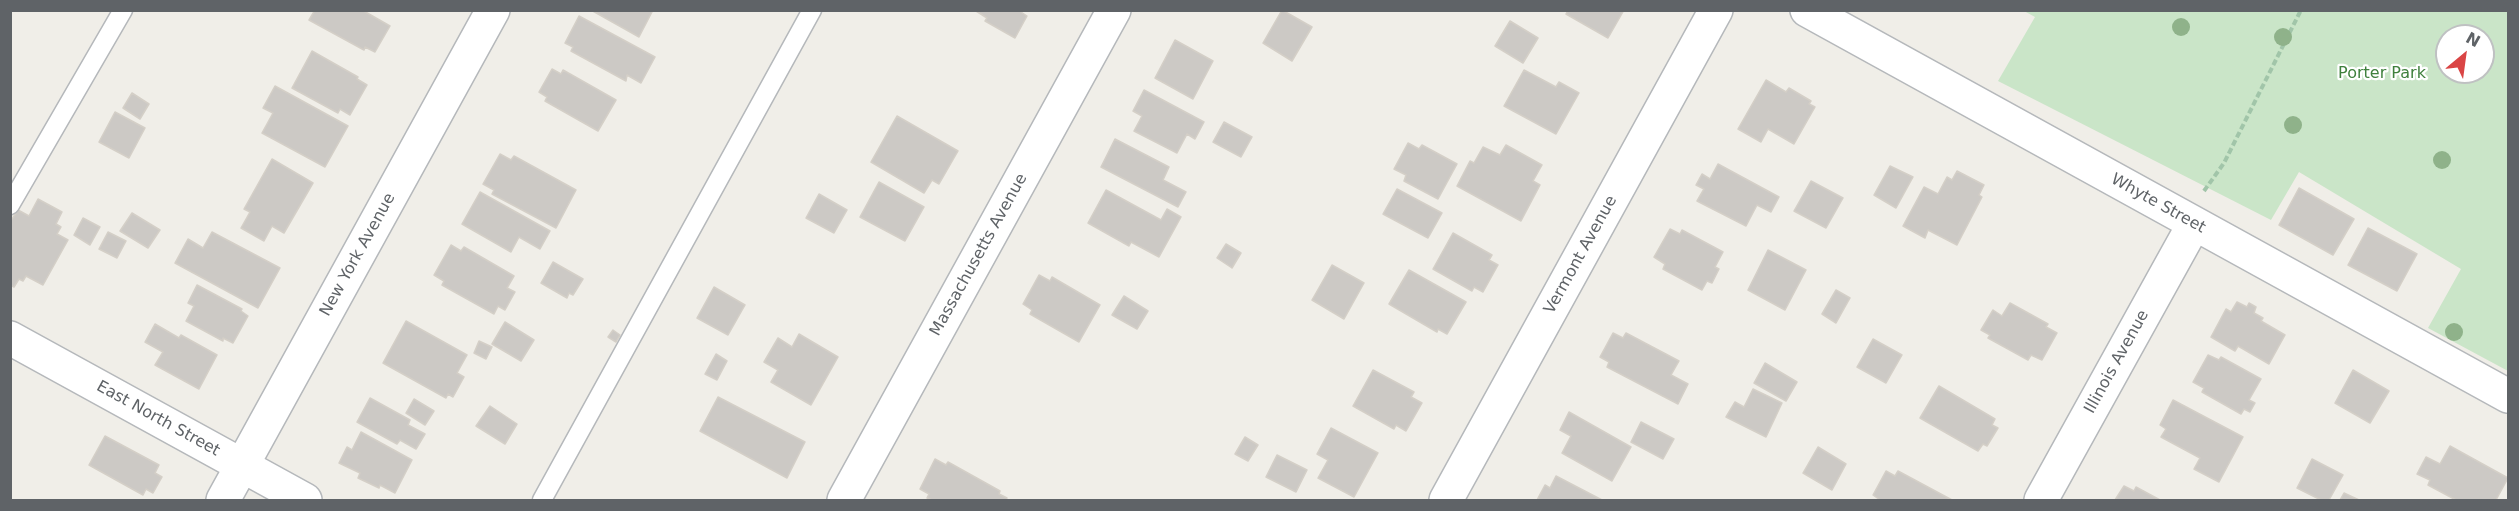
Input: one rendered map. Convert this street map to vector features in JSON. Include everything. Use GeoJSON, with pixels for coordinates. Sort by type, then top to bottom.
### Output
{"type":"FeatureCollection","features":[{"type":"Feature","properties":{"kind":"street","name":"New York Avenue"},"geometry":{"type":"LineString","coordinates":[[223,501],[493,10]]}},
{"type":"Feature","properties":{"kind":"street","name":"Massachusetts Avenue"},"geometry":{"type":"LineString","coordinates":[[844,501],[1114,10]]}},
{"type":"Feature","properties":{"kind":"street","name":"Vermont Avenue"},"geometry":{"type":"LineString","coordinates":[[1446,501],[1716,10]]}},
{"type":"Feature","properties":{"kind":"street","name":"Whyte Street"},"geometry":{"type":"LineString","coordinates":[[1807,10],[2508,396]]}},
{"type":"Feature","properties":{"kind":"street","name":"Illinois Avenue"},"geometry":{"type":"LineString","coordinates":[[2041,501],[2189,221]]}},
{"type":"Feature","properties":{"kind":"street","name":"East North Street"},"geometry":{"type":"LineString","coordinates":[[10,338],[305,501]]}},
{"type":"Feature","properties":{"kind":"lane"},"geometry":{"type":"LineString","coordinates":[[10,205],[123,10]]}},
{"type":"Feature","properties":{"kind":"lane"},"geometry":{"type":"LineString","coordinates":[[542,501],[812,10]]}},
{"type":"Feature","properties":{"kind":"path"},"geometry":{"type":"LineString","coordinates":[[2189,221],[2224,163],[2301,10]]}},
{"type":"Feature","properties":{"kind":"green space","name":"Porter Park"},"geometry":{"type":"Polygon","coordinates":[[[2024,11],[2508,11],[2508,371],[2428,328],[2461,269],[2299,172],[2271,220],[1998,81],[2035,17],[2024,11]]]}},
{"type":"Feature","properties":{"kind":"building"},"geometry":{"type":"Polygon","coordinates":[[[315,10],[362,10],[390,26],[375,52],[365,47],[364,50],[309,20],[315,10]]]}},
{"type":"Feature","properties":{"kind":"building"},"geometry":{"type":"Polygon","coordinates":[[[591,10],[653,10],[639,37],[591,10]]]}},
{"type":"Feature","properties":{"kind":"building"},"geometry":{"type":"Polygon","coordinates":[[[1018,10],[1027,16],[1015,38],[985,21],[987,18],[976,11],[1018,10]]]}},
{"type":"Feature","properties":{"kind":"building"},"geometry":{"type":"Polygon","coordinates":[[[1282,10],[1312,27],[1292,61],[1263,43],[1282,10]]]}},
{"type":"Feature","properties":{"kind":"building"},"geometry":{"type":"Polygon","coordinates":[[[1568,10],[1624,10],[1608,38],[1566,14],[1568,10]]]}},
{"type":"Feature","properties":{"kind":"building"},"geometry":{"type":"Polygon","coordinates":[[[579,16],[655,57],[641,83],[627,75],[626,81],[571,51],[573,47],[565,43],[579,16]]]}},
{"type":"Feature","properties":{"kind":"building"},"geometry":{"type":"Polygon","coordinates":[[[1510,21],[1538,38],[1523,63],[1495,46],[1510,21]]]}},
{"type":"Feature","properties":{"kind":"building"},"geometry":{"type":"Polygon","coordinates":[[[1175,40],[1213,61],[1193,99],[1155,78],[1175,40]]]}},
{"type":"Feature","properties":{"kind":"building"},"geometry":{"type":"Polygon","coordinates":[[[312,51],[358,77],[357,79],[367,85],[350,115],[340,109],[338,113],[292,88],[312,51]]]}},
{"type":"Feature","properties":{"kind":"building"},"geometry":{"type":"Polygon","coordinates":[[[552,69],[561,74],[563,70],[616,100],[598,131],[545,101],[547,97],[539,92],[552,69]]]}},
{"type":"Feature","properties":{"kind":"building"},"geometry":{"type":"Polygon","coordinates":[[[1524,70],[1556,87],[1559,82],[1579,93],[1556,134],[1504,106],[1524,70]]]}},
{"type":"Feature","properties":{"kind":"building"},"geometry":{"type":"Polygon","coordinates":[[[1766,80],[1786,92],[1789,88],[1811,101],[1809,104],[1815,107],[1794,144],[1768,129],[1761,142],[1738,129],[1766,80]]]}},
{"type":"Feature","properties":{"kind":"building"},"geometry":{"type":"Polygon","coordinates":[[[275,86],[348,126],[325,167],[262,133],[273,113],[263,108],[275,86]]]}},
{"type":"Feature","properties":{"kind":"building"},"geometry":{"type":"Polygon","coordinates":[[[1144,90],[1204,122],[1195,139],[1187,134],[1177,153],[1134,131],[1142,116],[1133,111],[1144,90]]]}},
{"type":"Feature","properties":{"kind":"building"},"geometry":{"type":"Polygon","coordinates":[[[132,93],[149,104],[140,119],[123,108],[132,93]]]}},
{"type":"Feature","properties":{"kind":"building"},"geometry":{"type":"Polygon","coordinates":[[[115,112],[145,128],[129,158],[99,142],[115,112]]]}},
{"type":"Feature","properties":{"kind":"building"},"geometry":{"type":"Polygon","coordinates":[[[897,116],[958,151],[939,184],[932,180],[924,193],[871,162],[897,116]]]}},
{"type":"Feature","properties":{"kind":"building"},"geometry":{"type":"Polygon","coordinates":[[[1224,122],[1252,137],[1241,157],[1213,142],[1224,122]]]}},
{"type":"Feature","properties":{"kind":"building"},"geometry":{"type":"Polygon","coordinates":[[[1115,139],[1169,167],[1163,180],[1186,192],[1178,207],[1101,167],[1115,139]]]}},
{"type":"Feature","properties":{"kind":"building"},"geometry":{"type":"Polygon","coordinates":[[[1408,143],[1419,149],[1422,145],[1457,164],[1438,199],[1404,181],[1406,175],[1394,169],[1408,143]]]}},
{"type":"Feature","properties":{"kind":"building"},"geometry":{"type":"Polygon","coordinates":[[[1506,145],[1542,165],[1533,181],[1540,185],[1521,221],[1457,186],[1470,161],[1474,163],[1483,147],[1500,155],[1506,145]]]}},
{"type":"Feature","properties":{"kind":"building"},"geometry":{"type":"Polygon","coordinates":[[[500,154],[511,160],[514,156],[576,190],[556,228],[492,194],[494,190],[483,184],[500,154]]]}},
{"type":"Feature","properties":{"kind":"building"},"geometry":{"type":"Polygon","coordinates":[[[272,159],[313,183],[284,233],[272,226],[264,241],[241,228],[250,212],[244,209],[272,159]]]}},
{"type":"Feature","properties":{"kind":"building"},"geometry":{"type":"Polygon","coordinates":[[[1718,164],[1779,197],[1771,212],[1757,205],[1746,226],[1697,201],[1704,189],[1696,185],[1702,174],[1710,179],[1718,164]]]}},
{"type":"Feature","properties":{"kind":"building"},"geometry":{"type":"Polygon","coordinates":[[[1890,166],[1913,177],[1896,208],[1874,195],[1890,166]]]}},
{"type":"Feature","properties":{"kind":"building"},"geometry":{"type":"Polygon","coordinates":[[[1957,171],[1984,185],[1979,195],[1982,197],[1957,245],[1928,230],[1925,238],[1903,226],[1924,187],[1938,194],[1947,177],[1952,180],[1957,171]]]}},
{"type":"Feature","properties":{"kind":"building"},"geometry":{"type":"Polygon","coordinates":[[[1811,181],[1843,198],[1826,228],[1794,211],[1811,181]]]}},
{"type":"Feature","properties":{"kind":"building"},"geometry":{"type":"Polygon","coordinates":[[[879,182],[924,207],[905,241],[860,217],[879,182]]]}},
{"type":"Feature","properties":{"kind":"building"},"geometry":{"type":"Polygon","coordinates":[[[2299,188],[2354,219],[2333,255],[2279,225],[2299,188]]]}},
{"type":"Feature","properties":{"kind":"building"},"geometry":{"type":"Polygon","coordinates":[[[1397,189],[1442,213],[1428,238],[1383,214],[1397,189]]]}},
{"type":"Feature","properties":{"kind":"building"},"geometry":{"type":"Polygon","coordinates":[[[1106,190],[1161,220],[1167,209],[1181,217],[1159,257],[1131,242],[1129,246],[1088,223],[1106,190]]]}},
{"type":"Feature","properties":{"kind":"building"},"geometry":{"type":"Polygon","coordinates":[[[480,192],[550,231],[540,249],[519,237],[511,252],[462,224],[480,192]]]}},
{"type":"Feature","properties":{"kind":"building"},"geometry":{"type":"Polygon","coordinates":[[[819,194],[847,210],[834,233],[806,218],[819,194]]]}},
{"type":"Feature","properties":{"kind":"building"},"geometry":{"type":"Polygon","coordinates":[[[38,199],[62,212],[56,224],[61,227],[57,234],[68,240],[43,285],[26,276],[23,281],[19,279],[14,287],[10,285],[10,222],[18,210],[29,216],[38,199]]]}},
{"type":"Feature","properties":{"kind":"building"},"geometry":{"type":"Polygon","coordinates":[[[132,213],[160,230],[148,248],[120,231],[132,213]]]}},
{"type":"Feature","properties":{"kind":"building"},"geometry":{"type":"Polygon","coordinates":[[[83,218],[100,227],[90,245],[74,235],[83,218]]]}},
{"type":"Feature","properties":{"kind":"building"},"geometry":{"type":"Polygon","coordinates":[[[2368,228],[2417,254],[2397,291],[2348,265],[2368,228]]]}},
{"type":"Feature","properties":{"kind":"building"},"geometry":{"type":"Polygon","coordinates":[[[1670,229],[1680,234],[1682,230],[1723,252],[1715,267],[1719,269],[1712,283],[1707,281],[1702,290],[1663,269],[1665,264],[1654,257],[1670,229]]]}},
{"type":"Feature","properties":{"kind":"building"},"geometry":{"type":"Polygon","coordinates":[[[108,232],[126,241],[117,258],[99,249],[108,232]]]}},
{"type":"Feature","properties":{"kind":"building"},"geometry":{"type":"Polygon","coordinates":[[[212,232],[280,268],[258,308],[175,263],[188,239],[203,248],[212,232]]]}},
{"type":"Feature","properties":{"kind":"building"},"geometry":{"type":"Polygon","coordinates":[[[1453,233],[1492,255],[1489,260],[1498,265],[1483,292],[1474,287],[1472,291],[1433,269],[1453,233]]]}},
{"type":"Feature","properties":{"kind":"building"},"geometry":{"type":"Polygon","coordinates":[[[1226,244],[1241,253],[1232,268],[1217,258],[1226,244]]]}},
{"type":"Feature","properties":{"kind":"building"},"geometry":{"type":"Polygon","coordinates":[[[451,245],[461,251],[464,247],[514,276],[507,288],[515,292],[505,310],[498,306],[494,314],[442,285],[444,281],[434,275],[451,245]]]}},
{"type":"Feature","properties":{"kind":"building"},"geometry":{"type":"Polygon","coordinates":[[[1768,250],[1806,270],[1785,310],[1748,290],[1768,250]]]}},
{"type":"Feature","properties":{"kind":"building"},"geometry":{"type":"Polygon","coordinates":[[[553,262],[583,279],[573,295],[569,293],[567,298],[541,283],[553,262]]]}},
{"type":"Feature","properties":{"kind":"building"},"geometry":{"type":"Polygon","coordinates":[[[1332,265],[1364,283],[1344,319],[1312,300],[1332,265]]]}},
{"type":"Feature","properties":{"kind":"building"},"geometry":{"type":"Polygon","coordinates":[[[1409,270],[1466,302],[1447,334],[1438,329],[1437,332],[1389,304],[1409,270]]]}},
{"type":"Feature","properties":{"kind":"building"},"geometry":{"type":"Polygon","coordinates":[[[1039,275],[1050,281],[1052,277],[1100,305],[1079,342],[1030,314],[1032,310],[1023,304],[1039,275]]]}},
{"type":"Feature","properties":{"kind":"building"},"geometry":{"type":"Polygon","coordinates":[[[197,285],[242,309],[241,311],[248,316],[233,343],[223,338],[223,341],[186,321],[194,306],[188,303],[197,285]]]}},
{"type":"Feature","properties":{"kind":"building"},"geometry":{"type":"Polygon","coordinates":[[[714,287],[745,305],[728,335],[697,318],[714,287]]]}},
{"type":"Feature","properties":{"kind":"building"},"geometry":{"type":"Polygon","coordinates":[[[1836,290],[1850,298],[1836,323],[1822,314],[1836,290]]]}},
{"type":"Feature","properties":{"kind":"building"},"geometry":{"type":"Polygon","coordinates":[[[1124,296],[1148,311],[1137,329],[1112,315],[1124,296]]]}},
{"type":"Feature","properties":{"kind":"building"},"geometry":{"type":"Polygon","coordinates":[[[2237,302],[2247,307],[2249,303],[2256,307],[2254,313],[2263,318],[2261,321],[2285,335],[2269,364],[2238,346],[2235,351],[2211,337],[2226,309],[2231,312],[2237,302]]]}},
{"type":"Feature","properties":{"kind":"building"},"geometry":{"type":"Polygon","coordinates":[[[2010,303],[2048,324],[2046,327],[2057,333],[2042,360],[2031,355],[2028,360],[1988,338],[1990,335],[1981,330],[1993,310],[2002,316],[2010,303]]]}},
{"type":"Feature","properties":{"kind":"building"},"geometry":{"type":"Polygon","coordinates":[[[406,321],[467,355],[457,373],[464,377],[453,397],[448,394],[446,398],[383,363],[406,321]]]}},
{"type":"Feature","properties":{"kind":"building"},"geometry":{"type":"Polygon","coordinates":[[[505,322],[534,340],[521,361],[492,344],[505,322]]]}},
{"type":"Feature","properties":{"kind":"building"},"geometry":{"type":"Polygon","coordinates":[[[155,324],[217,355],[199,389],[155,365],[163,352],[145,342],[155,324]]]}},
{"type":"Feature","properties":{"kind":"building"},"geometry":{"type":"Polygon","coordinates":[[[613,330],[620,335],[616,342],[608,337],[613,330]]]}},
{"type":"Feature","properties":{"kind":"building"},"geometry":{"type":"Polygon","coordinates":[[[1613,333],[1623,338],[1626,333],[1679,361],[1671,375],[1688,384],[1678,404],[1607,367],[1609,362],[1600,357],[1613,333]]]}},
{"type":"Feature","properties":{"kind":"building"},"geometry":{"type":"Polygon","coordinates":[[[799,334],[838,357],[811,405],[771,382],[778,370],[764,362],[778,338],[792,347],[799,334]]]}},
{"type":"Feature","properties":{"kind":"building"},"geometry":{"type":"Polygon","coordinates":[[[1873,339],[1902,355],[1886,383],[1857,367],[1873,339]]]}},
{"type":"Feature","properties":{"kind":"building"},"geometry":{"type":"Polygon","coordinates":[[[479,341],[492,347],[486,359],[474,353],[479,341]]]}},
{"type":"Feature","properties":{"kind":"building"},"geometry":{"type":"Polygon","coordinates":[[[716,354],[727,361],[717,380],[705,374],[716,354]]]}},
{"type":"Feature","properties":{"kind":"building"},"geometry":{"type":"Polygon","coordinates":[[[2208,355],[2219,360],[2221,357],[2261,379],[2249,400],[2255,403],[2250,412],[2244,409],[2241,414],[2202,392],[2204,388],[2193,382],[2208,355]]]}},
{"type":"Feature","properties":{"kind":"building"},"geometry":{"type":"Polygon","coordinates":[[[1765,363],[1797,382],[1786,401],[1754,383],[1765,363]]]}},
{"type":"Feature","properties":{"kind":"building"},"geometry":{"type":"Polygon","coordinates":[[[1373,370],[1414,392],[1411,397],[1422,403],[1406,431],[1396,425],[1394,429],[1353,406],[1373,370]]]}},
{"type":"Feature","properties":{"kind":"building"},"geometry":{"type":"Polygon","coordinates":[[[2353,370],[2389,391],[2370,423],[2335,403],[2353,370]]]}},
{"type":"Feature","properties":{"kind":"building"},"geometry":{"type":"Polygon","coordinates":[[[1939,386],[1995,419],[1992,425],[1998,428],[1987,446],[1983,444],[1978,451],[1920,418],[1939,386]]]}},
{"type":"Feature","properties":{"kind":"building"},"geometry":{"type":"Polygon","coordinates":[[[1753,389],[1782,403],[1766,437],[1726,417],[1735,402],[1744,407],[1753,389]]]}},
{"type":"Feature","properties":{"kind":"building"},"geometry":{"type":"Polygon","coordinates":[[[718,397],[805,442],[787,478],[700,431],[718,397]]]}},
{"type":"Feature","properties":{"kind":"building"},"geometry":{"type":"Polygon","coordinates":[[[370,398],[410,420],[408,425],[425,434],[416,449],[400,440],[397,444],[357,422],[370,398]]]}},
{"type":"Feature","properties":{"kind":"building"},"geometry":{"type":"Polygon","coordinates":[[[414,399],[434,411],[425,425],[406,413],[414,399]]]}},
{"type":"Feature","properties":{"kind":"building"},"geometry":{"type":"Polygon","coordinates":[[[2173,400],[2243,437],[2219,482],[2194,469],[2200,458],[2161,437],[2166,429],[2160,425],[2173,400]]]}},
{"type":"Feature","properties":{"kind":"building"},"geometry":{"type":"Polygon","coordinates":[[[490,406],[517,424],[505,444],[476,426],[490,406]]]}},
{"type":"Feature","properties":{"kind":"building"},"geometry":{"type":"Polygon","coordinates":[[[1569,412],[1631,447],[1612,481],[1562,453],[1571,436],[1560,430],[1569,412]]]}},
{"type":"Feature","properties":{"kind":"building"},"geometry":{"type":"Polygon","coordinates":[[[1641,422],[1674,439],[1663,459],[1631,442],[1641,422]]]}},
{"type":"Feature","properties":{"kind":"building"},"geometry":{"type":"Polygon","coordinates":[[[1331,428],[1378,453],[1354,497],[1318,478],[1328,460],[1317,454],[1331,428]]]}},
{"type":"Feature","properties":{"kind":"building"},"geometry":{"type":"Polygon","coordinates":[[[361,432],[412,460],[395,493],[358,478],[360,473],[339,463],[347,447],[352,450],[361,432]]]}},
{"type":"Feature","properties":{"kind":"building"},"geometry":{"type":"Polygon","coordinates":[[[105,436],[159,465],[155,473],[162,477],[153,493],[146,489],[143,495],[89,465],[105,436]]]}},
{"type":"Feature","properties":{"kind":"building"},"geometry":{"type":"Polygon","coordinates":[[[1245,437],[1258,445],[1248,461],[1235,454],[1245,437]]]}},
{"type":"Feature","properties":{"kind":"building"},"geometry":{"type":"Polygon","coordinates":[[[2450,446],[2508,478],[2496,500],[2456,500],[2428,485],[2430,480],[2417,474],[2426,457],[2440,464],[2450,446]]]}},
{"type":"Feature","properties":{"kind":"building"},"geometry":{"type":"Polygon","coordinates":[[[1818,447],[1846,464],[1832,490],[1803,473],[1818,447]]]}},
{"type":"Feature","properties":{"kind":"building"},"geometry":{"type":"Polygon","coordinates":[[[1277,455],[1307,470],[1296,492],[1266,477],[1277,455]]]}},
{"type":"Feature","properties":{"kind":"building"},"geometry":{"type":"Polygon","coordinates":[[[935,459],[946,465],[948,462],[1000,491],[999,494],[1007,498],[1006,500],[932,500],[927,498],[929,494],[920,489],[935,459]]]}},
{"type":"Feature","properties":{"kind":"building"},"geometry":{"type":"Polygon","coordinates":[[[2312,459],[2343,475],[2329,500],[2321,500],[2297,488],[2312,459]]]}},
{"type":"Feature","properties":{"kind":"building"},"geometry":{"type":"Polygon","coordinates":[[[1886,471],[1895,476],[1898,471],[1952,500],[1880,500],[1873,495],[1886,471]]]}},
{"type":"Feature","properties":{"kind":"building"},"geometry":{"type":"Polygon","coordinates":[[[1556,476],[1602,500],[1537,500],[1545,485],[1550,488],[1556,476]]]}},
{"type":"Feature","properties":{"kind":"building"},"geometry":{"type":"Polygon","coordinates":[[[2124,486],[2134,491],[2136,487],[2160,500],[2115,500],[2124,486]]]}},
{"type":"Feature","properties":{"kind":"building"},"geometry":{"type":"Polygon","coordinates":[[[2344,493],[2359,500],[2340,500],[2344,493]]]}}]}
